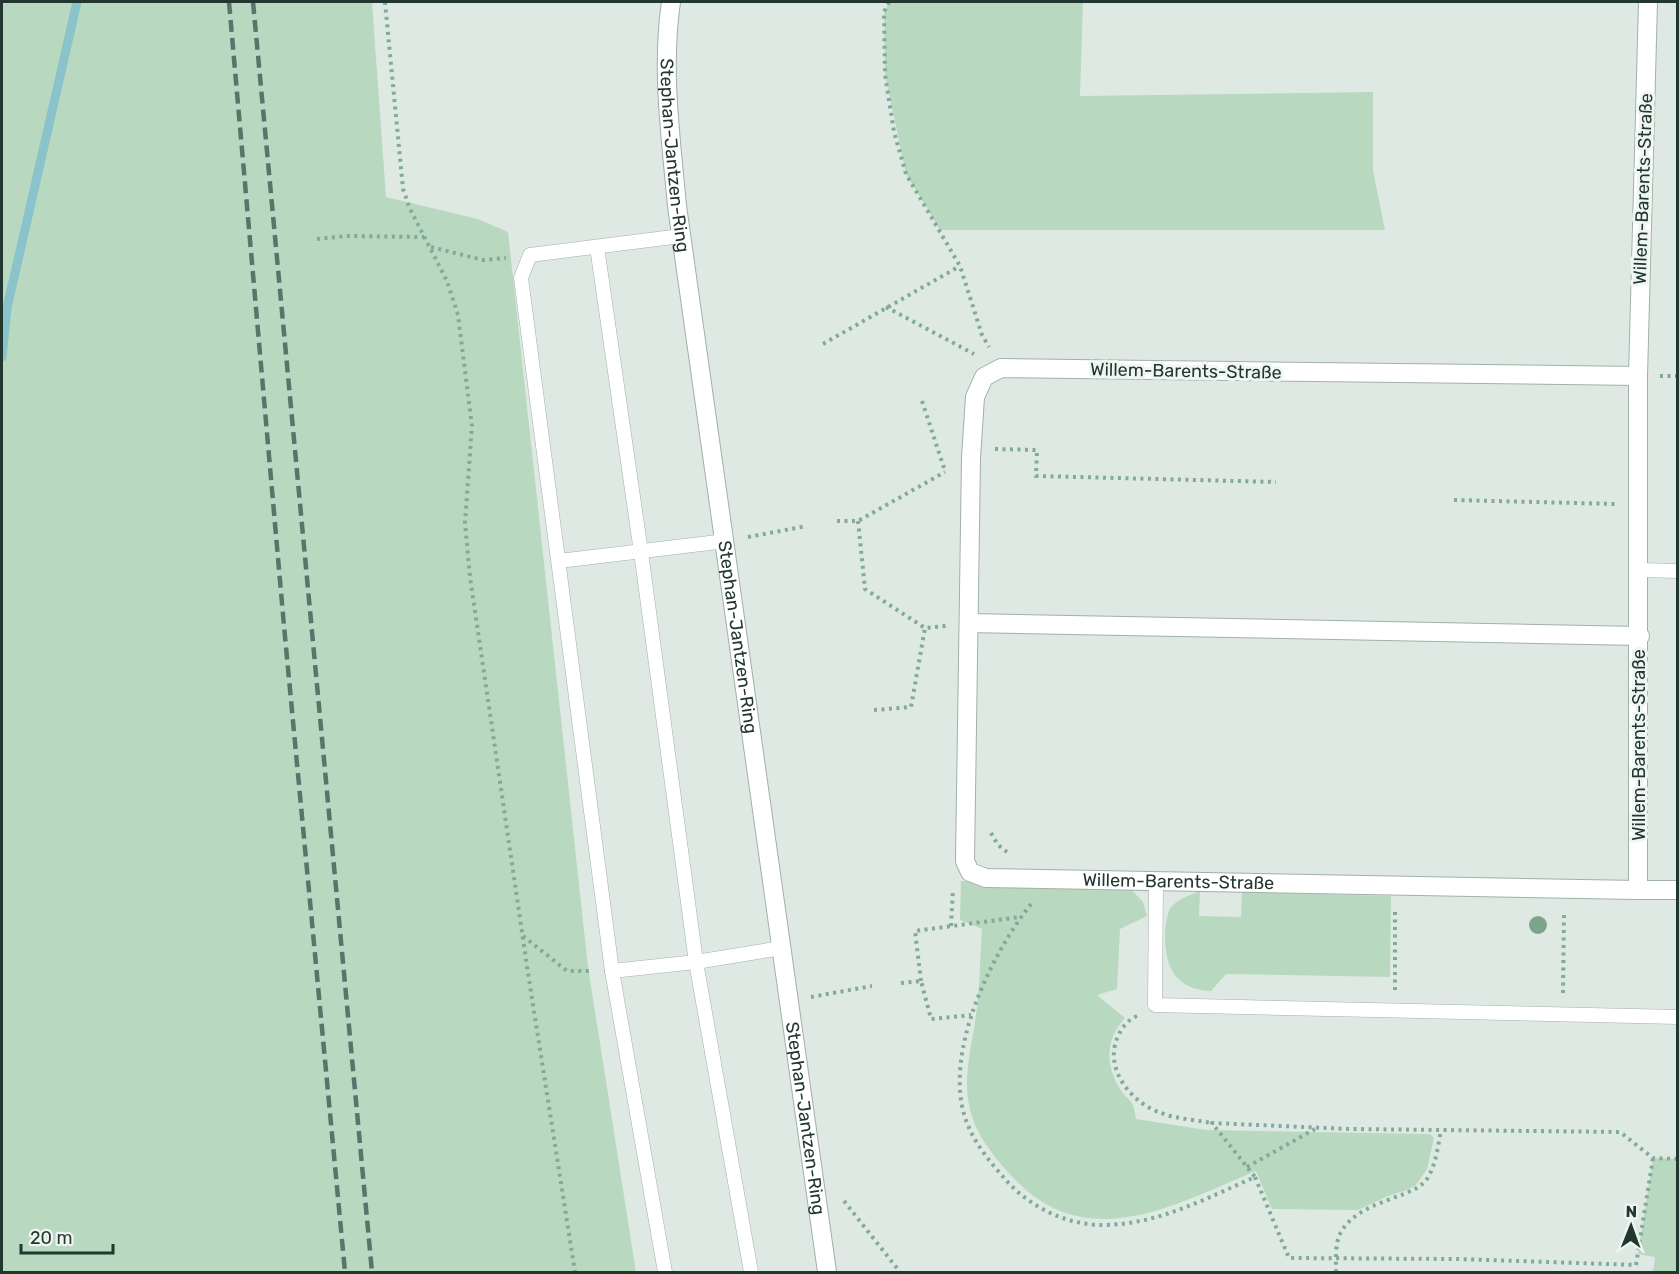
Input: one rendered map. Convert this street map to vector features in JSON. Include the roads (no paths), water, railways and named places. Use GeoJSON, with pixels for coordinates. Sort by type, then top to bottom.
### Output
{"type":"FeatureCollection","features":[{"type":"Feature","properties":{"kind":"street","name":"Stephan-Jantzen-Ring"},"geometry":{"type":"LineString","coordinates":[[671,2],[666,40],[668,110],[677,207],[726,541],[827,1272]]}},
{"type":"Feature","properties":{"kind":"street","name":"Willem-Barents-Straße"},"geometry":{"type":"LineString","coordinates":[[1638,890],[1640,636],[1638,376],[1648,2]]}},
{"type":"Feature","properties":{"kind":"street","name":"Willem-Barents-Straße"},"geometry":{"type":"LineString","coordinates":[[1638,376],[1001,368],[984,377],[975,397],[971,458],[964,861],[970,872],[986,878],[1677,890]]}},
{"type":"Feature","properties":{"kind":"street","name":"Willem-Barents-Straße"},"geometry":{"type":"LineString","coordinates":[[969,623],[1640,636]]}},
{"type":"Feature","properties":{"kind":"lane"},"geometry":{"type":"LineString","coordinates":[[665,1272],[612,971],[521,279],[530,255],[681,236]]}},
{"type":"Feature","properties":{"kind":"lane"},"geometry":{"type":"LineString","coordinates":[[597,247],[696,962],[751,1272]]}},
{"type":"Feature","properties":{"kind":"lane"},"geometry":{"type":"LineString","coordinates":[[559,561],[726,541]]}},
{"type":"Feature","properties":{"kind":"lane"},"geometry":{"type":"LineString","coordinates":[[1639,570],[1677,571]]}},
{"type":"Feature","properties":{"kind":"lane"},"geometry":{"type":"LineString","coordinates":[[1156,881],[1155,1005],[1677,1017]]}},
{"type":"Feature","properties":{"kind":"lane"},"geometry":{"type":"LineString","coordinates":[[612,971],[696,962],[781,948]]}},
{"type":"Feature","properties":{"kind":"waterway"},"geometry":{"type":"LineString","coordinates":[[2,357],[7,308],[77,2]]}},
{"type":"Feature","properties":{"kind":"railway"},"geometry":{"type":"LineString","coordinates":[[229,2],[284,626],[345,1272]]}},
{"type":"Feature","properties":{"kind":"railway"},"geometry":{"type":"LineString","coordinates":[[253,2],[372,1272]]}}]}
